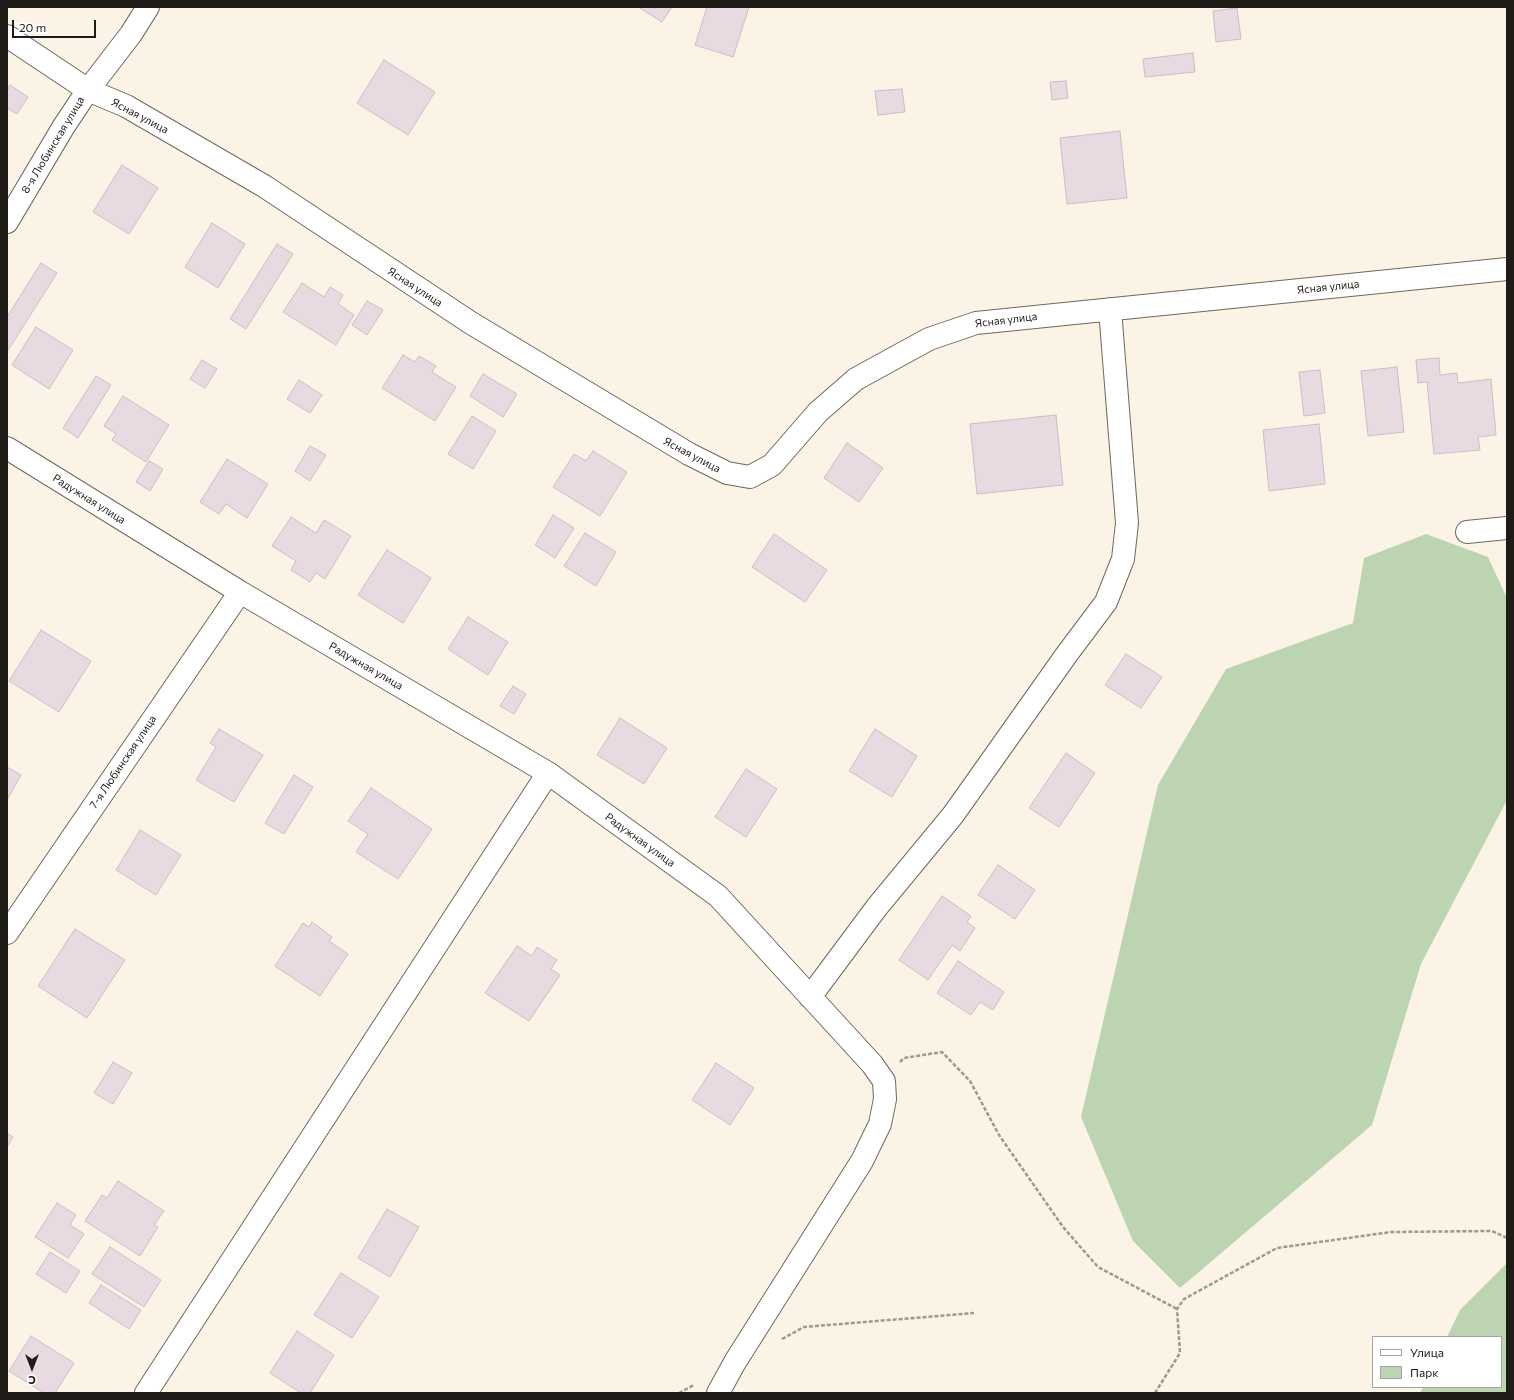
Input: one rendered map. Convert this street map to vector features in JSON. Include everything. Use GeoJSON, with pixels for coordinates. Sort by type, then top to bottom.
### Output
{"type":"FeatureCollection","features":[{"type":"Feature","properties":{"kind":"street","name":"8-я Любинская улица"},"geometry":{"type":"LineString","coordinates":[[7,222],[64,126],[88,90],[131,34],[148,7]]}},
{"type":"Feature","properties":{"kind":"street","name":"Ясная улица"},"geometry":{"type":"LineString","coordinates":[[7,36],[88,90],[126,106],[264,186],[471,323],[689,454],[727,473],[750,477],[772,465],[818,412],[856,379],[930,339],[976,323],[1507,269]]}},
{"type":"Feature","properties":{"kind":"street"},"geometry":{"type":"LineString","coordinates":[[810,997],[877,907],[954,815],[1067,654],[1106,602],[1123,559],[1127,523],[1110,309]]}},
{"type":"Feature","properties":{"kind":"street","name":"Радужная улица"},"geometry":{"type":"LineString","coordinates":[[7,448],[240,592],[548,773],[718,896],[872,1064],[884,1081]]}},
{"type":"Feature","properties":{"kind":"street"},"geometry":{"type":"LineString","coordinates":[[1466,532],[1507,528]]}},
{"type":"Feature","properties":{"kind":"street","name":"7-я Любинская улица"},"geometry":{"type":"LineString","coordinates":[[7,933],[240,592]]}},
{"type":"Feature","properties":{"kind":"street"},"geometry":{"type":"LineString","coordinates":[[146,1393],[548,773]]}},
{"type":"Feature","properties":{"kind":"street"},"geometry":{"type":"LineString","coordinates":[[718,1393],[735,1362],[862,1161],[880,1124],[885,1099],[884,1081]]}},
{"type":"Feature","properties":{"kind":"path"},"geometry":{"type":"LineString","coordinates":[[884,1081],[904,1058],[942,1052],[970,1081],[999,1135],[1063,1228],[1098,1267],[1177,1309]]}},
{"type":"Feature","properties":{"kind":"path"},"geometry":{"type":"LineString","coordinates":[[1155,1393],[1180,1352],[1177,1309],[1184,1299],[1277,1248],[1391,1232],[1492,1231],[1507,1238]]}},
{"type":"Feature","properties":{"kind":"path"},"geometry":{"type":"LineString","coordinates":[[776,1341],[804,1327],[974,1313]]}},
{"type":"Feature","properties":{"kind":"green space"},"geometry":{"type":"Polygon","coordinates":[[[1426,534],[1488,557],[1507,598],[1507,800],[1421,964],[1372,1125],[1180,1288],[1133,1241],[1081,1117],[1158,785],[1226,669],[1353,623],[1364,558],[1426,534]]]}},
{"type":"Feature","properties":{"kind":"green space"},"geometry":{"type":"Polygon","coordinates":[[[1507,1263],[1507,1393],[1420,1393],[1422,1388],[1502,1388],[1502,1336],[1447,1336],[1460,1310],[1507,1263]]]}},
{"type":"Feature","properties":{"kind":"building"},"geometry":{"type":"Polygon","coordinates":[[[638,7],[672,7],[662,22],[638,7]]]}},
{"type":"Feature","properties":{"kind":"building"},"geometry":{"type":"Polygon","coordinates":[[[707,7],[749,7],[733,57],[695,45],[707,7]]]}},
{"type":"Feature","properties":{"kind":"building"},"geometry":{"type":"Polygon","coordinates":[[[1237,8],[1241,39],[1216,42],[1213,11],[1237,8]]]}},
{"type":"Feature","properties":{"kind":"building"},"geometry":{"type":"Polygon","coordinates":[[[1193,53],[1195,72],[1145,77],[1143,59],[1193,53]]]}},
{"type":"Feature","properties":{"kind":"building"},"geometry":{"type":"Polygon","coordinates":[[[384,60],[435,92],[408,135],[357,103],[384,60]]]}},
{"type":"Feature","properties":{"kind":"building"},"geometry":{"type":"Polygon","coordinates":[[[1066,81],[1068,98],[1052,100],[1050,82],[1066,81]]]}},
{"type":"Feature","properties":{"kind":"building"},"geometry":{"type":"Polygon","coordinates":[[[10,85],[28,97],[17,114],[7,108],[7,90],[10,85]]]}},
{"type":"Feature","properties":{"kind":"building"},"geometry":{"type":"Polygon","coordinates":[[[902,89],[905,112],[878,115],[875,91],[902,89]]]}},
{"type":"Feature","properties":{"kind":"building"},"geometry":{"type":"Polygon","coordinates":[[[1120,131],[1127,198],[1067,204],[1060,138],[1120,131]]]}},
{"type":"Feature","properties":{"kind":"building"},"geometry":{"type":"Polygon","coordinates":[[[122,165],[158,188],[129,234],[93,212],[122,165]]]}},
{"type":"Feature","properties":{"kind":"building"},"geometry":{"type":"Polygon","coordinates":[[[212,223],[245,244],[218,288],[185,267],[212,223]]]}},
{"type":"Feature","properties":{"kind":"building"},"geometry":{"type":"Polygon","coordinates":[[[277,244],[293,254],[246,329],[230,319],[277,244]]]}},
{"type":"Feature","properties":{"kind":"building"},"geometry":{"type":"Polygon","coordinates":[[[41,263],[57,273],[7,352],[7,317],[41,263]]]}},
{"type":"Feature","properties":{"kind":"building"},"geometry":{"type":"Polygon","coordinates":[[[302,283],[324,297],[330,287],[343,295],[338,304],[354,315],[336,345],[283,312],[302,283]]]}},
{"type":"Feature","properties":{"kind":"building"},"geometry":{"type":"Polygon","coordinates":[[[367,301],[383,310],[367,335],[352,325],[367,301]]]}},
{"type":"Feature","properties":{"kind":"building"},"geometry":{"type":"Polygon","coordinates":[[[36,327],[73,350],[49,389],[12,365],[36,327]]]}},
{"type":"Feature","properties":{"kind":"building"},"geometry":{"type":"Polygon","coordinates":[[[403,355],[415,362],[419,356],[436,366],[432,372],[456,387],[435,421],[382,388],[403,355]]]}},
{"type":"Feature","properties":{"kind":"building"},"geometry":{"type":"Polygon","coordinates":[[[1439,358],[1440,375],[1457,373],[1458,383],[1491,379],[1496,435],[1478,437],[1480,450],[1434,454],[1427,382],[1418,383],[1416,360],[1439,358]]]}},
{"type":"Feature","properties":{"kind":"building"},"geometry":{"type":"Polygon","coordinates":[[[202,360],[217,369],[205,388],[190,379],[202,360]]]}},
{"type":"Feature","properties":{"kind":"building"},"geometry":{"type":"Polygon","coordinates":[[[1397,367],[1404,432],[1368,436],[1361,371],[1397,367]]]}},
{"type":"Feature","properties":{"kind":"building"},"geometry":{"type":"Polygon","coordinates":[[[1320,370],[1325,413],[1304,416],[1299,372],[1320,370]]]}},
{"type":"Feature","properties":{"kind":"building"},"geometry":{"type":"Polygon","coordinates":[[[483,374],[517,394],[503,417],[470,396],[483,374]]]}},
{"type":"Feature","properties":{"kind":"building"},"geometry":{"type":"Polygon","coordinates":[[[96,376],[111,385],[78,438],[63,428],[96,376]]]}},
{"type":"Feature","properties":{"kind":"building"},"geometry":{"type":"Polygon","coordinates":[[[299,380],[322,395],[310,413],[287,399],[299,380]]]}},
{"type":"Feature","properties":{"kind":"building"},"geometry":{"type":"Polygon","coordinates":[[[123,396],[169,425],[146,462],[112,440],[116,434],[104,426],[123,396]]]}},
{"type":"Feature","properties":{"kind":"building"},"geometry":{"type":"Polygon","coordinates":[[[1056,415],[1063,485],[977,494],[970,424],[1056,415]]]}},
{"type":"Feature","properties":{"kind":"building"},"geometry":{"type":"Polygon","coordinates":[[[472,416],[496,431],[473,469],[448,454],[472,416]]]}},
{"type":"Feature","properties":{"kind":"building"},"geometry":{"type":"Polygon","coordinates":[[[1319,424],[1325,484],[1269,491],[1263,430],[1319,424]]]}},
{"type":"Feature","properties":{"kind":"building"},"geometry":{"type":"Polygon","coordinates":[[[847,443],[883,468],[859,502],[824,478],[847,443]]]}},
{"type":"Feature","properties":{"kind":"building"},"geometry":{"type":"Polygon","coordinates":[[[310,446],[326,455],[310,481],[295,471],[310,446]]]}},
{"type":"Feature","properties":{"kind":"building"},"geometry":{"type":"Polygon","coordinates":[[[593,451],[627,472],[600,516],[553,487],[574,454],[586,461],[593,451]]]}},
{"type":"Feature","properties":{"kind":"building"},"geometry":{"type":"Polygon","coordinates":[[[227,459],[268,484],[247,518],[226,504],[219,514],[200,502],[227,459]]]}},
{"type":"Feature","properties":{"kind":"building"},"geometry":{"type":"Polygon","coordinates":[[[149,461],[163,469],[150,491],[136,482],[149,461]]]}},
{"type":"Feature","properties":{"kind":"building"},"geometry":{"type":"Polygon","coordinates":[[[553,515],[574,528],[555,558],[535,545],[553,515]]]}},
{"type":"Feature","properties":{"kind":"building"},"geometry":{"type":"Polygon","coordinates":[[[291,517],[316,533],[324,520],[351,536],[325,579],[316,573],[310,582],[291,570],[296,561],[272,546],[291,517]]]}},
{"type":"Feature","properties":{"kind":"building"},"geometry":{"type":"Polygon","coordinates":[[[585,533],[616,552],[596,586],[564,566],[585,533]]]}},
{"type":"Feature","properties":{"kind":"building"},"geometry":{"type":"Polygon","coordinates":[[[774,534],[827,570],[805,602],[752,567],[774,534]]]}},
{"type":"Feature","properties":{"kind":"building"},"geometry":{"type":"Polygon","coordinates":[[[387,550],[431,578],[403,623],[358,595],[387,550]]]}},
{"type":"Feature","properties":{"kind":"building"},"geometry":{"type":"Polygon","coordinates":[[[468,617],[508,642],[488,675],[448,649],[468,617]]]}},
{"type":"Feature","properties":{"kind":"building"},"geometry":{"type":"Polygon","coordinates":[[[41,630],[91,661],[59,712],[9,681],[41,630]]]}},
{"type":"Feature","properties":{"kind":"building"},"geometry":{"type":"Polygon","coordinates":[[[1126,654],[1162,677],[1141,708],[1105,685],[1126,654]]]}},
{"type":"Feature","properties":{"kind":"building"},"geometry":{"type":"Polygon","coordinates":[[[513,686],[526,694],[514,714],[500,706],[513,686]]]}},
{"type":"Feature","properties":{"kind":"building"},"geometry":{"type":"Polygon","coordinates":[[[620,718],[667,748],[644,784],[597,755],[620,718]]]}},
{"type":"Feature","properties":{"kind":"building"},"geometry":{"type":"Polygon","coordinates":[[[219,729],[263,755],[234,802],[196,780],[216,747],[210,743],[219,729]]]}},
{"type":"Feature","properties":{"kind":"building"},"geometry":{"type":"Polygon","coordinates":[[[875,729],[917,756],[892,797],[849,771],[875,729]]]}},
{"type":"Feature","properties":{"kind":"building"},"geometry":{"type":"Polygon","coordinates":[[[1066,753],[1095,773],[1059,827],[1029,808],[1066,753]]]}},
{"type":"Feature","properties":{"kind":"building"},"geometry":{"type":"Polygon","coordinates":[[[7,767],[21,775],[7,800],[7,767]]]}},
{"type":"Feature","properties":{"kind":"building"},"geometry":{"type":"Polygon","coordinates":[[[746,769],[777,789],[746,837],[715,817],[746,769]]]}},
{"type":"Feature","properties":{"kind":"building"},"geometry":{"type":"Polygon","coordinates":[[[294,775],[313,787],[284,834],[265,823],[294,775]]]}},
{"type":"Feature","properties":{"kind":"building"},"geometry":{"type":"Polygon","coordinates":[[[371,788],[432,829],[398,879],[356,852],[368,834],[348,821],[371,788]]]}},
{"type":"Feature","properties":{"kind":"building"},"geometry":{"type":"Polygon","coordinates":[[[140,830],[181,855],[156,895],[116,870],[140,830]]]}},
{"type":"Feature","properties":{"kind":"building"},"geometry":{"type":"Polygon","coordinates":[[[998,865],[1035,890],[1015,919],[978,895],[998,865]]]}},
{"type":"Feature","properties":{"kind":"building"},"geometry":{"type":"Polygon","coordinates":[[[942,896],[971,916],[967,922],[975,928],[960,951],[952,945],[928,980],[899,960],[942,896]]]}},
{"type":"Feature","properties":{"kind":"building"},"geometry":{"type":"Polygon","coordinates":[[[312,922],[332,937],[329,941],[348,954],[320,996],[275,966],[303,923],[309,927],[312,922]]]}},
{"type":"Feature","properties":{"kind":"building"},"geometry":{"type":"Polygon","coordinates":[[[75,929],[125,960],[87,1018],[38,986],[75,929]]]}},
{"type":"Feature","properties":{"kind":"building"},"geometry":{"type":"Polygon","coordinates":[[[517,946],[532,956],[537,947],[557,960],[551,969],[560,975],[529,1021],[485,993],[517,946]]]}},
{"type":"Feature","properties":{"kind":"building"},"geometry":{"type":"Polygon","coordinates":[[[958,961],[1004,992],[993,1010],[980,1002],[971,1015],[937,993],[958,961]]]}},
{"type":"Feature","properties":{"kind":"building"},"geometry":{"type":"Polygon","coordinates":[[[113,1062],[132,1073],[113,1104],[94,1093],[113,1062]]]}},
{"type":"Feature","properties":{"kind":"building"},"geometry":{"type":"Polygon","coordinates":[[[716,1063],[754,1088],[730,1125],[692,1100],[716,1063]]]}},
{"type":"Feature","properties":{"kind":"building"},"geometry":{"type":"Polygon","coordinates":[[[7,1133],[13,1137],[7,1147],[7,1133]]]}},
{"type":"Feature","properties":{"kind":"building"},"geometry":{"type":"Polygon","coordinates":[[[118,1181],[164,1211],[154,1225],[158,1227],[140,1256],[85,1221],[102,1195],[107,1198],[118,1181]]]}},
{"type":"Feature","properties":{"kind":"building"},"geometry":{"type":"Polygon","coordinates":[[[57,1203],[76,1215],[70,1225],[84,1234],[68,1258],[35,1237],[57,1203]]]}},
{"type":"Feature","properties":{"kind":"building"},"geometry":{"type":"Polygon","coordinates":[[[387,1209],[419,1227],[390,1277],[358,1258],[387,1209]]]}},
{"type":"Feature","properties":{"kind":"building"},"geometry":{"type":"Polygon","coordinates":[[[110,1247],[161,1280],[144,1307],[92,1274],[110,1247]]]}},
{"type":"Feature","properties":{"kind":"building"},"geometry":{"type":"Polygon","coordinates":[[[50,1252],[80,1271],[66,1293],[36,1274],[50,1252]]]}},
{"type":"Feature","properties":{"kind":"building"},"geometry":{"type":"Polygon","coordinates":[[[341,1273],[379,1297],[352,1338],[314,1315],[341,1273]]]}},
{"type":"Feature","properties":{"kind":"building"},"geometry":{"type":"Polygon","coordinates":[[[101,1285],[141,1310],[129,1329],[89,1303],[101,1285]]]}},
{"type":"Feature","properties":{"kind":"building"},"geometry":{"type":"Polygon","coordinates":[[[297,1331],[334,1355],[310,1393],[301,1393],[270,1373],[297,1331]]]}},
{"type":"Feature","properties":{"kind":"building"},"geometry":{"type":"Polygon","coordinates":[[[31,1336],[74,1363],[55,1393],[44,1393],[9,1371],[31,1336]]]}}]}
